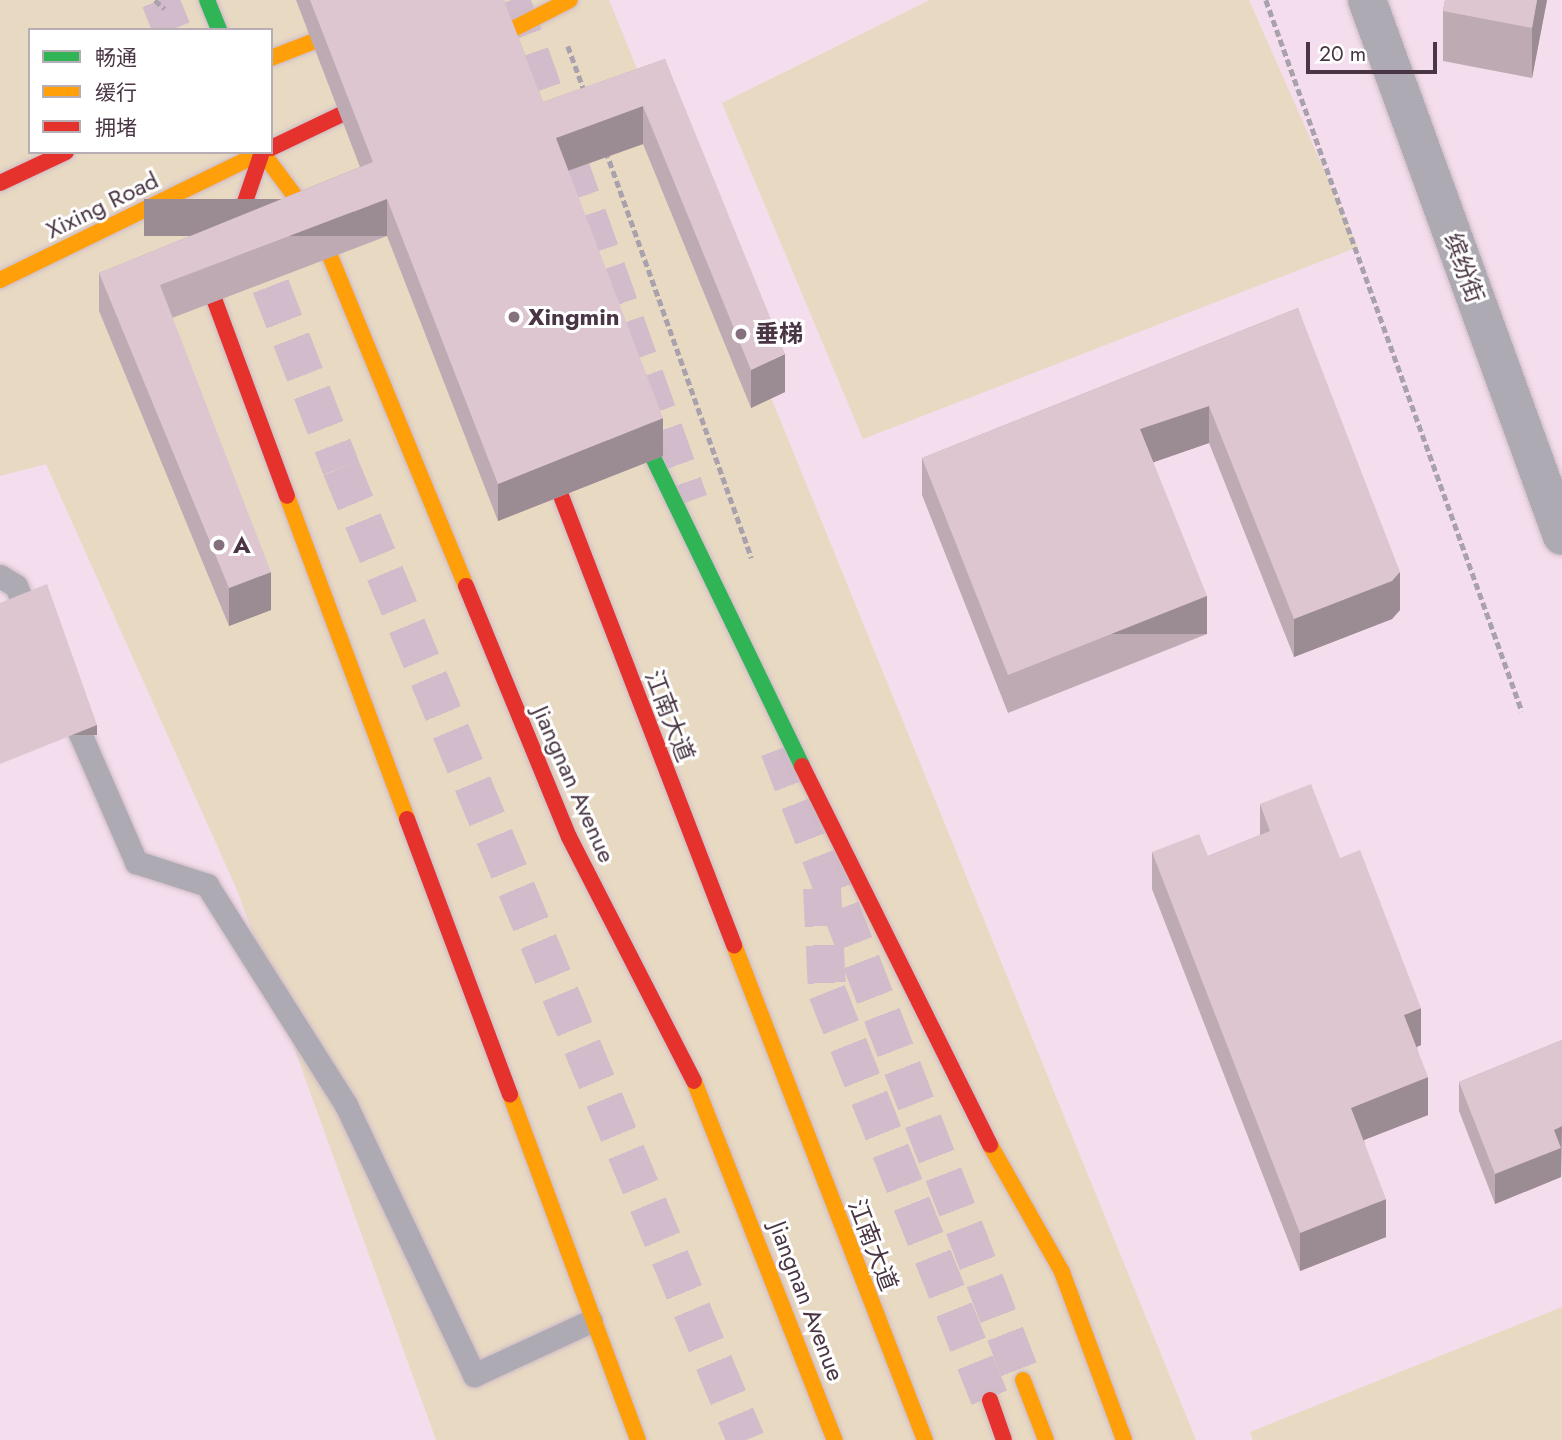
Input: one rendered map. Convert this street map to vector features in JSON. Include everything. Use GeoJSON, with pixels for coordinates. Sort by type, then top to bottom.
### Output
{"type":"FeatureCollection","features":[{"type":"Feature","properties":{"kind":"main road"},"geometry":{"type":"LineString","coordinates":[[207,0],[218,28]]}},
{"type":"Feature","properties":{"kind":"main road"},"geometry":{"type":"LineString","coordinates":[[273,57],[402,10],[420,0]]}},
{"type":"Feature","properties":{"kind":"main road"},"geometry":{"type":"LineString","coordinates":[[451,61],[562,3]]}},
{"type":"Feature","properties":{"kind":"main road"},"geometry":{"type":"LineString","coordinates":[[273,147],[404,84]]}},
{"type":"Feature","properties":{"kind":"main road"},"geometry":{"type":"LineString","coordinates":[[0,183],[62,154]]}},
{"type":"Feature","properties":{"kind":"main road","name":"Xixing Road"},"geometry":{"type":"LineString","coordinates":[[0,280],[258,154]]}},
{"type":"Feature","properties":{"kind":"main road"},"geometry":{"type":"LineString","coordinates":[[261,154],[213,296],[591,1321],[638,1440]]}},
{"type":"Feature","properties":{"kind":"main road","name":"Jiangnan Avenue"},"geometry":{"type":"LineString","coordinates":[[263,154],[318,227],[569,837],[714,1121],[835,1440]]}},
{"type":"Feature","properties":{"kind":"main road"},"geometry":{"type":"LineString","coordinates":[[620,391],[953,1078],[1062,1272],[1124,1440]]}},
{"type":"Feature","properties":{"kind":"main road","name":"江南大道"},"geometry":{"type":"LineString","coordinates":[[534,427],[925,1440]]}},
{"type":"Feature","properties":{"kind":"main road"},"geometry":{"type":"LineString","coordinates":[[1023,1380],[1045,1440]]}},
{"type":"Feature","properties":{"kind":"main road"},"geometry":{"type":"LineString","coordinates":[[990,1400],[1004,1440]]}},
{"type":"Feature","properties":{"kind":"street","name":"缤纷街"},"geometry":{"type":"LineString","coordinates":[[1367,0],[1562,536]]}},
{"type":"Feature","properties":{"kind":"lane"},"geometry":{"type":"LineString","coordinates":[[0,576],[16,586],[43,649]]}},
{"type":"Feature","properties":{"kind":"lane"},"geometry":{"type":"LineString","coordinates":[[60,686],[135,862],[207,884],[346,1105],[474,1375],[591,1321]]}},
{"type":"Feature","properties":{"kind":"path"},"geometry":{"type":"LineString","coordinates":[[1266,0],[1522,711]]}},
{"type":"Feature","properties":{"kind":"path"},"geometry":{"type":"LineString","coordinates":[[562,3],[587,98]]}},
{"type":"Feature","properties":{"kind":"path"},"geometry":{"type":"LineString","coordinates":[[601,138],[756,572]]}},
{"type":"Feature","properties":{"kind":"shaded area"},"geometry":{"type":"Polygon","coordinates":[[[0,0],[609,0],[1196,1440],[436,1440],[237,890],[46,464],[0,476],[0,0]]]}},
{"type":"Feature","properties":{"kind":"shaded area"},"geometry":{"type":"Polygon","coordinates":[[[930,0],[1249,0],[1358,247],[863,439],[722,103],[930,0]]]}},
{"type":"Feature","properties":{"kind":"shaded area"},"geometry":{"type":"Polygon","coordinates":[[[1562,1307],[1562,1440],[1253,1440],[1250,1432],[1562,1307]]]}},
{"type":"Feature","properties":{"kind":"building","name":"Xingmin"},"geometry":{"type":"Polygon","coordinates":[[[310,0],[504,0],[543,102],[665,59],[785,354],[751,370],[643,106],[556,138],[663,418],[498,484],[387,199],[160,285],[271,572],[229,588],[99,273],[373,162],[310,0]]]}},
{"type":"Feature","properties":{"kind":"building"},"geometry":{"type":"Polygon","coordinates":[[[1445,0],[1537,0],[1532,28],[1443,11],[1445,0]]]}},
{"type":"Feature","properties":{"kind":"building"},"geometry":{"type":"Polygon","coordinates":[[[1298,308],[1400,572],[1392,581],[1294,619],[1209,406],[1140,429],[1207,596],[1008,675],[922,458],[1298,308]]]}},
{"type":"Feature","properties":{"kind":"building"},"geometry":{"type":"Polygon","coordinates":[[[47,584],[97,725],[0,764],[0,603],[47,584]]]}},
{"type":"Feature","properties":{"kind":"building"},"geometry":{"type":"Polygon","coordinates":[[[1311,784],[1340,858],[1360,850],[1421,1008],[1404,1015],[1428,1077],[1351,1108],[1386,1199],[1300,1233],[1152,852],[1199,834],[1208,856],[1270,831],[1260,804],[1311,784]]]}},
{"type":"Feature","properties":{"kind":"building"},"geometry":{"type":"Polygon","coordinates":[[[1562,1040],[1562,1126],[1554,1130],[1561,1148],[1495,1174],[1459,1082],[1562,1040]]]}},
{"type":"Feature","properties":{"kind":"tunnel"},"geometry":{"type":"LineString","coordinates":[[160,0],[171,28]]}},
{"type":"Feature","properties":{"kind":"tunnel"},"geometry":{"type":"LineString","coordinates":[[511,0],[689,501]]}},
{"type":"Feature","properties":{"kind":"tunnel"},"geometry":{"type":"LineString","coordinates":[[250,233],[341,468],[746,1440]]}},
{"type":"Feature","properties":{"kind":"tunnel"},"geometry":{"type":"LineString","coordinates":[[779,749],[1023,1380]]}},
{"type":"Feature","properties":{"kind":"tunnel"},"geometry":{"type":"LineString","coordinates":[[822,888],[827,992],[990,1400]]}},
{"type":"Feature","properties":{"kind":"traffic: fast"},"geometry":{"type":"LineString","coordinates":[[207,0],[218,28]]}},
{"type":"Feature","properties":{"kind":"traffic: fast"},"geometry":{"type":"LineString","coordinates":[[631,412],[802,766]]}},
{"type":"Feature","properties":{"kind":"traffic: slow"},"geometry":{"type":"LineString","coordinates":[[273,57],[420,0]]}},
{"type":"Feature","properties":{"kind":"traffic: slow"},"geometry":{"type":"LineString","coordinates":[[468,52],[570,0]]}},
{"type":"Feature","properties":{"kind":"traffic: slow"},"geometry":{"type":"LineString","coordinates":[[0,280],[258,154]]}},
{"type":"Feature","properties":{"kind":"traffic: slow"},"geometry":{"type":"LineString","coordinates":[[263,154],[318,227],[466,586]]}},
{"type":"Feature","properties":{"kind":"traffic: slow"},"geometry":{"type":"LineString","coordinates":[[287,496],[407,819]]}},
{"type":"Feature","properties":{"kind":"traffic: slow"},"geometry":{"type":"LineString","coordinates":[[734,945],[925,1440]]}},
{"type":"Feature","properties":{"kind":"traffic: slow"},"geometry":{"type":"LineString","coordinates":[[694,1081],[835,1440]]}},
{"type":"Feature","properties":{"kind":"traffic: slow"},"geometry":{"type":"LineString","coordinates":[[510,1094],[638,1440]]}},
{"type":"Feature","properties":{"kind":"traffic: slow"},"geometry":{"type":"LineString","coordinates":[[990,1145],[1062,1272],[1124,1440]]}},
{"type":"Feature","properties":{"kind":"traffic: slow"},"geometry":{"type":"LineString","coordinates":[[1023,1380],[1046,1440]]}},
{"type":"Feature","properties":{"kind":"traffic: jam"},"geometry":{"type":"LineString","coordinates":[[273,147],[386,93]]}},
{"type":"Feature","properties":{"kind":"traffic: jam"},"geometry":{"type":"LineString","coordinates":[[0,183],[62,154]]}},
{"type":"Feature","properties":{"kind":"traffic: jam"},"geometry":{"type":"LineString","coordinates":[[261,154],[213,296],[287,496]]}},
{"type":"Feature","properties":{"kind":"traffic: jam"},"geometry":{"type":"LineString","coordinates":[[543,449],[734,945]]}},
{"type":"Feature","properties":{"kind":"traffic: jam"},"geometry":{"type":"LineString","coordinates":[[466,586],[569,837],[694,1081]]}},
{"type":"Feature","properties":{"kind":"traffic: jam"},"geometry":{"type":"LineString","coordinates":[[802,766],[990,1145]]}},
{"type":"Feature","properties":{"kind":"traffic: jam"},"geometry":{"type":"LineString","coordinates":[[407,819],[510,1094]]}},
{"type":"Feature","properties":{"kind":"traffic: jam"},"geometry":{"type":"LineString","coordinates":[[990,1400],[1004,1440]]}},
{"type":"Feature","properties":{"kind":"place","name":"Xingmin"},"geometry":{"type":"Point","coordinates":[514,317]}},
{"type":"Feature","properties":{"kind":"place","name":"垂梯"},"geometry":{"type":"Point","coordinates":[741,334]}},
{"type":"Feature","properties":{"kind":"place","name":"A"},"geometry":{"type":"Point","coordinates":[219,545]}}]}
